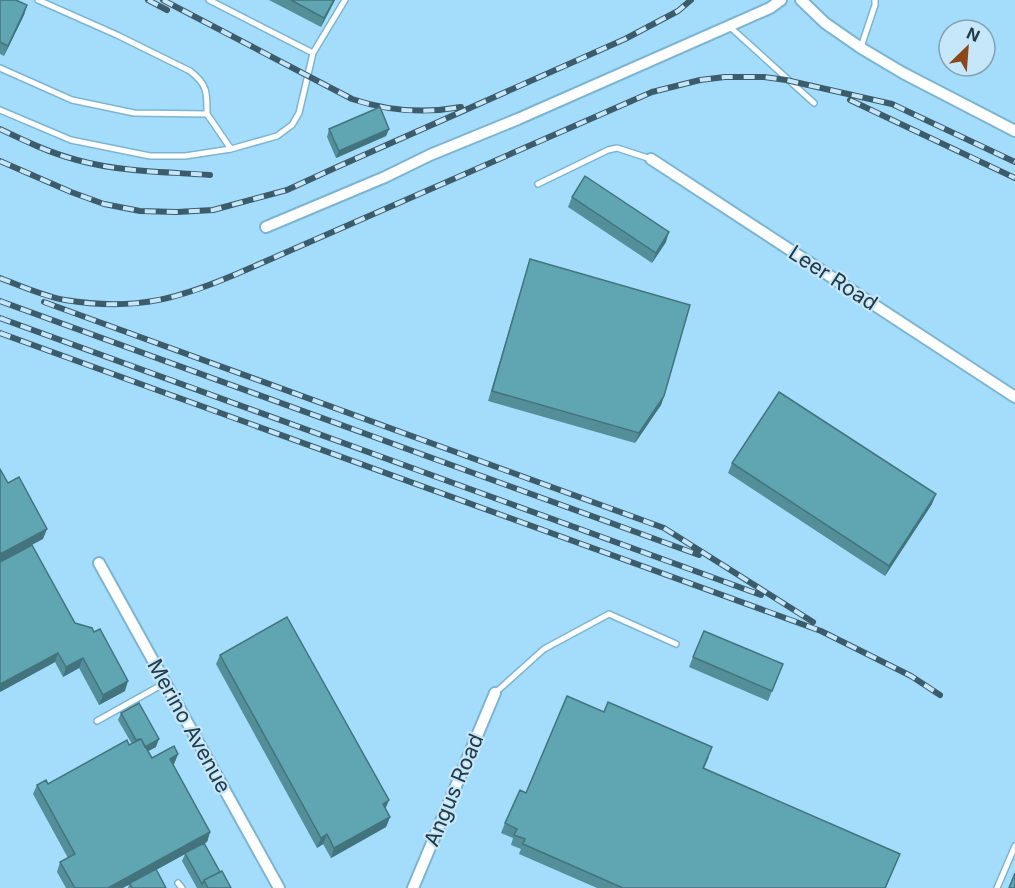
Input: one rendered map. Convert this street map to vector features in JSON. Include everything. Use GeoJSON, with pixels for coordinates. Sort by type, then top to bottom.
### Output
{"type":"FeatureCollection","features":[{"type":"Feature","properties":{"kind":"street"},"geometry":{"type":"LineString","coordinates":[[266,227],[770,8],[782,0]]}},
{"type":"Feature","properties":{"kind":"street"},"geometry":{"type":"LineString","coordinates":[[801,0],[825,23],[861,48],[1015,131]]}},
{"type":"Feature","properties":{"kind":"street","name":"Leer Road"},"geometry":{"type":"LineString","coordinates":[[651,159],[1015,397]]}},
{"type":"Feature","properties":{"kind":"street","name":"Merino Avenue"},"geometry":{"type":"LineString","coordinates":[[99,563],[279,888]]}},
{"type":"Feature","properties":{"kind":"street","name":"Angus Road"},"geometry":{"type":"LineString","coordinates":[[413,888],[495,693]]}},
{"type":"Feature","properties":{"kind":"lane"},"geometry":{"type":"LineString","coordinates":[[38,0],[190,71],[205,86],[207,114],[231,149]]}},
{"type":"Feature","properties":{"kind":"lane"},"geometry":{"type":"LineString","coordinates":[[209,0],[313,53]]}},
{"type":"Feature","properties":{"kind":"lane"},"geometry":{"type":"LineString","coordinates":[[0,110],[71,140],[150,156],[185,156],[231,149],[277,136],[292,125],[299,113],[313,53],[345,0]]}},
{"type":"Feature","properties":{"kind":"lane"},"geometry":{"type":"LineString","coordinates":[[861,48],[875,0]]}},
{"type":"Feature","properties":{"kind":"lane"},"geometry":{"type":"LineString","coordinates":[[729,26],[814,104]]}},
{"type":"Feature","properties":{"kind":"lane"},"geometry":{"type":"LineString","coordinates":[[0,68],[72,100],[134,113],[207,114]]}},
{"type":"Feature","properties":{"kind":"lane"},"geometry":{"type":"LineString","coordinates":[[538,184],[608,150],[617,148],[651,159]]}},
{"type":"Feature","properties":{"kind":"lane"},"geometry":{"type":"LineString","coordinates":[[495,693],[544,649],[609,614],[676,644]]}},
{"type":"Feature","properties":{"kind":"lane"},"geometry":{"type":"LineString","coordinates":[[96,721],[165,683]]}},
{"type":"Feature","properties":{"kind":"lane"},"geometry":{"type":"LineString","coordinates":[[997,888],[1015,846]]}},
{"type":"Feature","properties":{"kind":"building"},"geometry":{"type":"Polygon","coordinates":[[[0,0],[16,0],[27,5],[8,46],[0,42],[0,0]]]}},
{"type":"Feature","properties":{"kind":"building"},"geometry":{"type":"Polygon","coordinates":[[[291,0],[334,0],[324,18],[291,0]]]}},
{"type":"Feature","properties":{"kind":"building"},"geometry":{"type":"Polygon","coordinates":[[[380,107],[389,129],[339,151],[329,129],[380,107]]]}},
{"type":"Feature","properties":{"kind":"building"},"geometry":{"type":"Polygon","coordinates":[[[585,176],[669,232],[656,253],[572,197],[585,176]]]}},
{"type":"Feature","properties":{"kind":"building"},"geometry":{"type":"Polygon","coordinates":[[[530,259],[690,305],[664,396],[639,433],[492,391],[530,259]]]}},
{"type":"Feature","properties":{"kind":"building"},"geometry":{"type":"Polygon","coordinates":[[[779,392],[936,494],[889,566],[732,463],[779,392]]]}},
{"type":"Feature","properties":{"kind":"building"},"geometry":{"type":"Polygon","coordinates":[[[0,469],[8,483],[19,477],[47,529],[0,554],[0,469]]]}},
{"type":"Feature","properties":{"kind":"building"},"geometry":{"type":"Polygon","coordinates":[[[32,545],[75,623],[92,628],[94,632],[100,629],[128,681],[103,695],[83,658],[66,667],[58,653],[0,684],[0,562],[32,545]]]}},
{"type":"Feature","properties":{"kind":"building"},"geometry":{"type":"Polygon","coordinates":[[[287,617],[389,800],[383,804],[390,817],[334,848],[327,834],[321,838],[220,655],[287,617]]]}},
{"type":"Feature","properties":{"kind":"building"},"geometry":{"type":"Polygon","coordinates":[[[704,631],[783,664],[772,691],[693,657],[704,631]]]}},
{"type":"Feature","properties":{"kind":"building"},"geometry":{"type":"Polygon","coordinates":[[[567,696],[604,712],[608,702],[712,747],[703,768],[900,854],[885,888],[623,888],[523,844],[525,839],[514,835],[517,829],[505,823],[520,790],[526,793],[567,696]]]}},
{"type":"Feature","properties":{"kind":"building"},"geometry":{"type":"Polygon","coordinates":[[[139,703],[159,739],[145,747],[141,739],[136,740],[121,713],[139,703]]]}},
{"type":"Feature","properties":{"kind":"building"},"geometry":{"type":"Polygon","coordinates":[[[141,739],[152,758],[174,746],[178,754],[170,759],[210,832],[108,888],[75,888],[60,862],[75,854],[37,785],[46,780],[48,784],[127,740],[129,745],[141,739]]]}},
{"type":"Feature","properties":{"kind":"building"},"geometry":{"type":"Polygon","coordinates":[[[204,843],[220,872],[204,880],[202,884],[185,853],[204,843]]]}},
{"type":"Feature","properties":{"kind":"building"},"geometry":{"type":"Polygon","coordinates":[[[156,869],[166,888],[132,888],[130,883],[156,869]]]}},
{"type":"Feature","properties":{"kind":"building"},"geometry":{"type":"Polygon","coordinates":[[[222,871],[231,888],[208,888],[204,880],[222,871]]]}},
{"type":"Feature","properties":{"kind":"building"},"geometry":{"type":"Polygon","coordinates":[[[1015,873],[1015,888],[1009,888],[1015,873]]]}},
{"type":"Feature","properties":{"kind":"railway"},"geometry":{"type":"LineString","coordinates":[[148,0],[167,10]]}},
{"type":"Feature","properties":{"kind":"railway"},"geometry":{"type":"LineString","coordinates":[[163,0],[352,99],[379,106],[419,111],[461,107]]}},
{"type":"Feature","properties":{"kind":"railway"},"geometry":{"type":"LineString","coordinates":[[0,161],[104,204],[140,211],[213,210],[287,190],[625,39],[678,11],[691,0]]}},
{"type":"Feature","properties":{"kind":"railway"},"geometry":{"type":"LineString","coordinates":[[0,278],[49,296],[91,303],[138,303],[180,295],[248,269],[652,92],[700,80],[725,77],[764,77],[786,80],[892,104],[1015,162]]}},
{"type":"Feature","properties":{"kind":"railway"},"geometry":{"type":"LineString","coordinates":[[850,100],[1015,178]]}},
{"type":"Feature","properties":{"kind":"railway"},"geometry":{"type":"LineString","coordinates":[[0,129],[47,150],[93,164],[144,171],[210,175]]}},
{"type":"Feature","properties":{"kind":"railway"},"geometry":{"type":"LineString","coordinates":[[0,301],[699,555]]}},
{"type":"Feature","properties":{"kind":"railway"},"geometry":{"type":"LineString","coordinates":[[44,302],[664,528],[813,622]]}},
{"type":"Feature","properties":{"kind":"railway"},"geometry":{"type":"LineString","coordinates":[[0,318],[761,595]]}},
{"type":"Feature","properties":{"kind":"railway"},"geometry":{"type":"LineString","coordinates":[[0,333],[821,631],[911,676],[940,695]]}}]}
